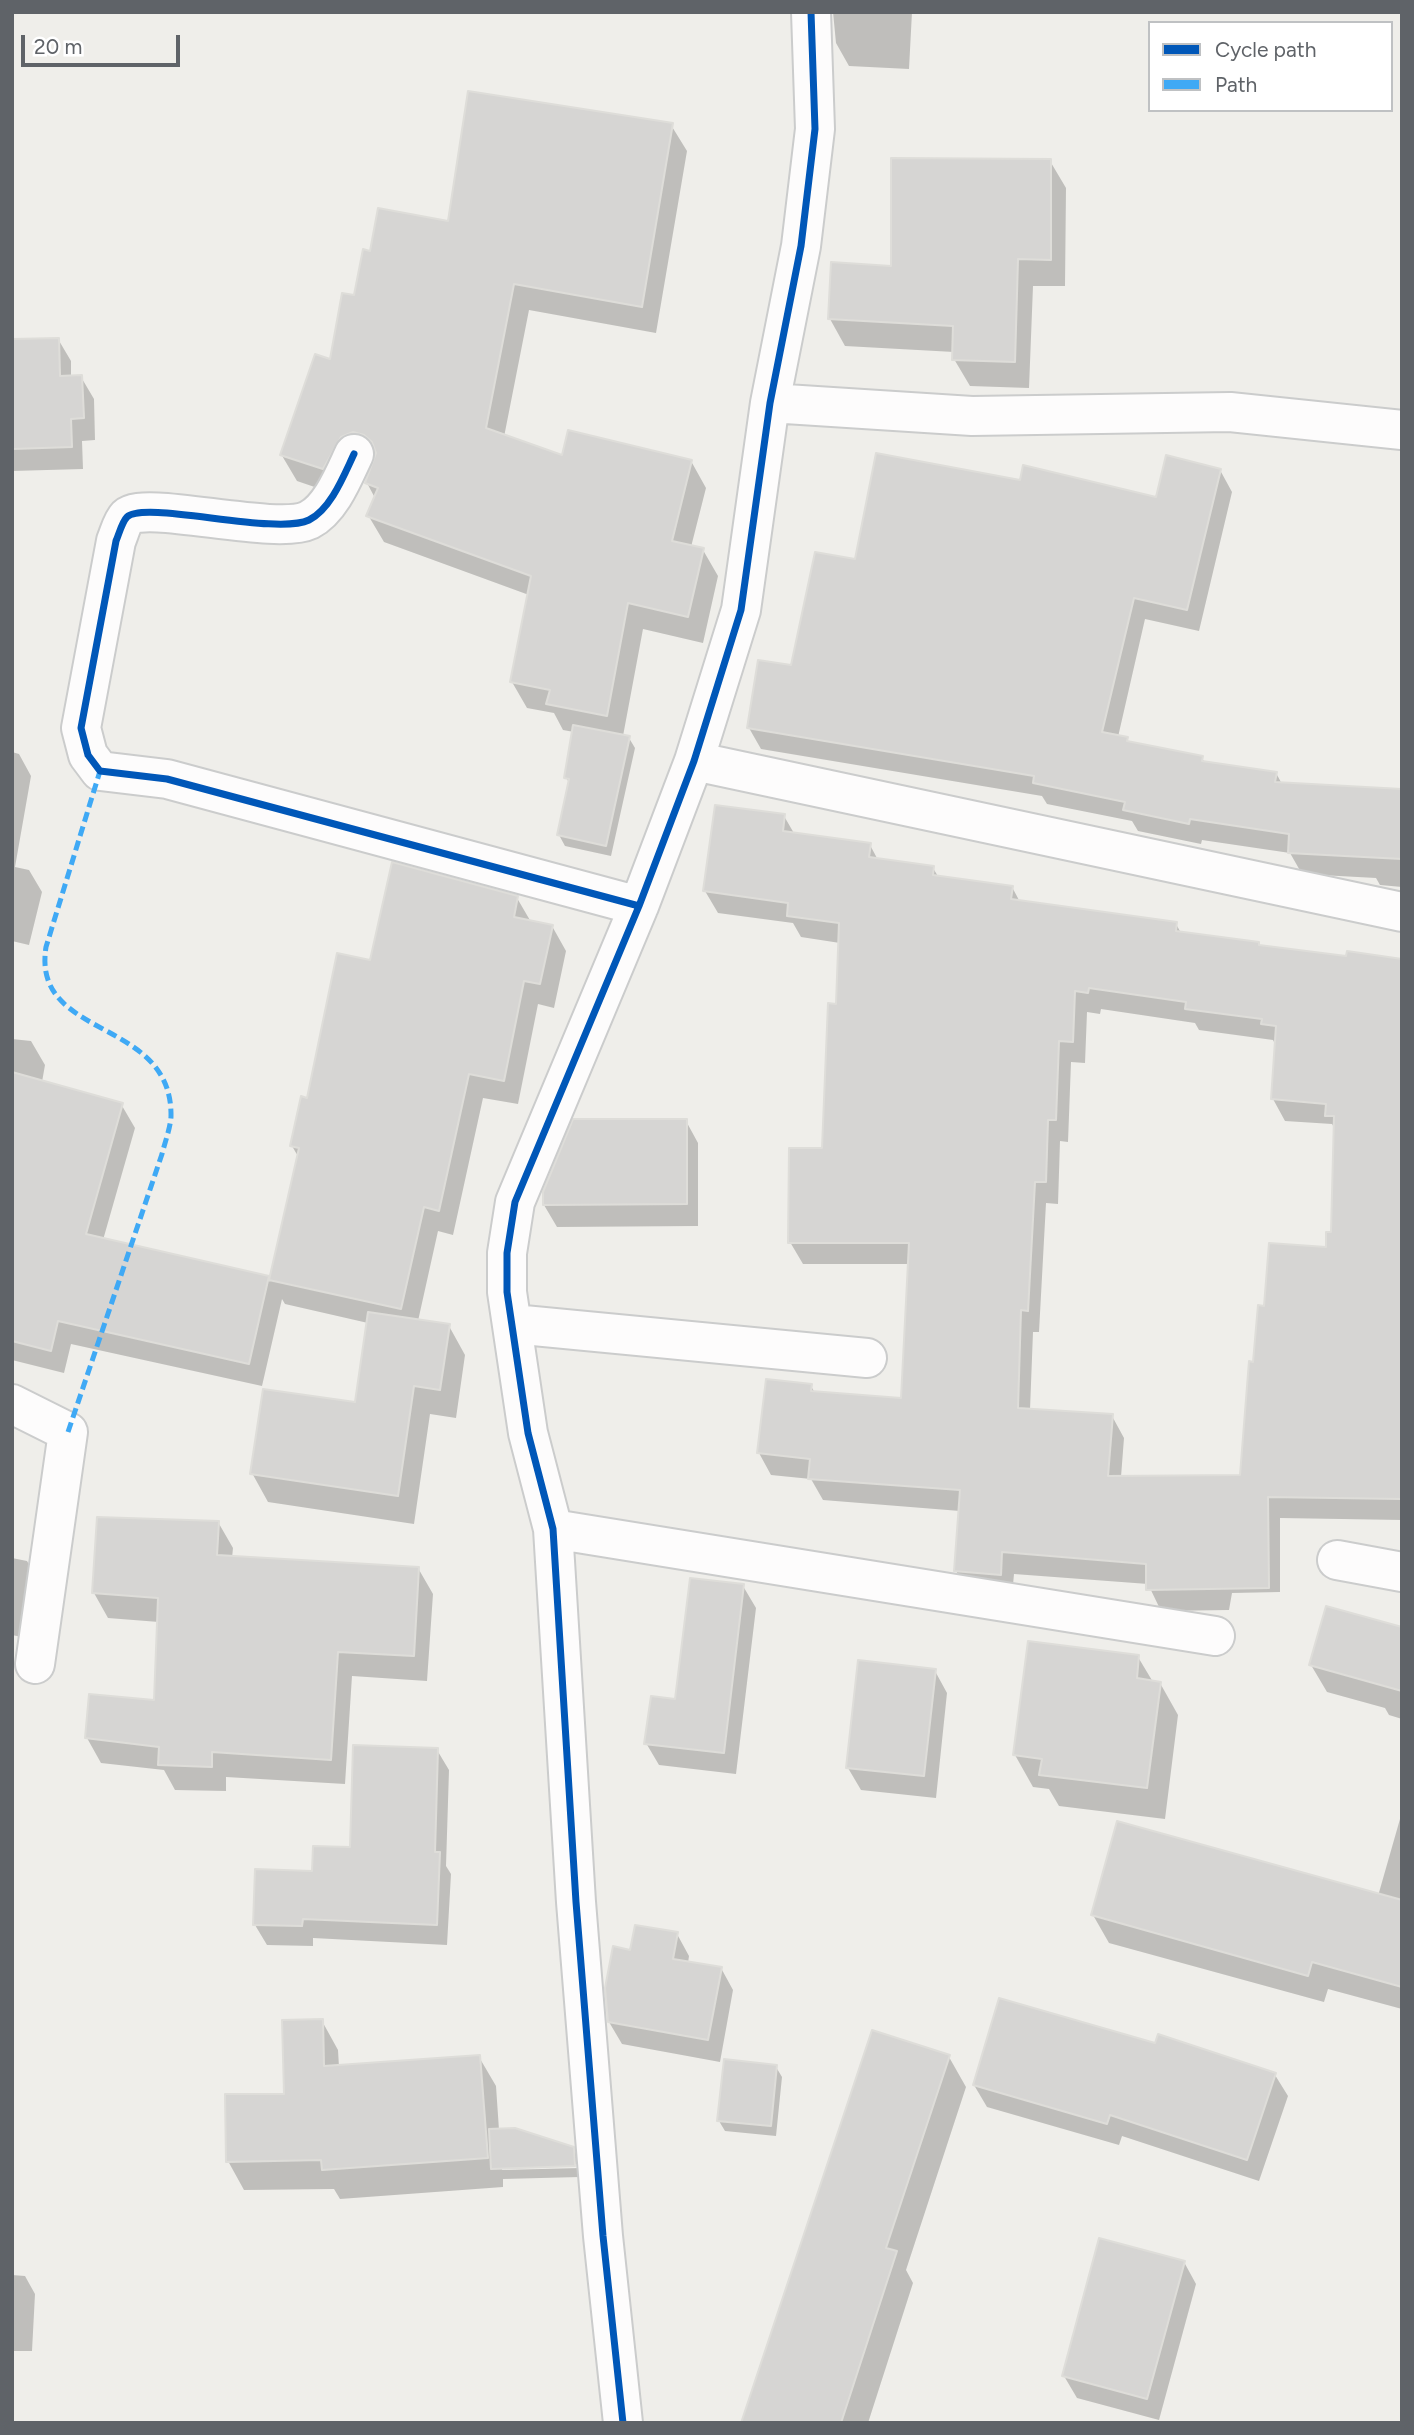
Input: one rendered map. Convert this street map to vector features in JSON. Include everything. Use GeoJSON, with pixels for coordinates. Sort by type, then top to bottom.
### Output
{"type":"FeatureCollection","features":[{"type":"Feature","properties":{"kind":"street"},"geometry":{"type":"LineString","coordinates":[[624,2423],[603,2236],[578,1930],[553,1530],[528,1433],[507,1292],[507,1253],[515,1202],[639,906],[694,761],[741,610],[770,403],[802,246],[816,129],[811,12]]}},
{"type":"Feature","properties":{"kind":"street"},"geometry":{"type":"LineString","coordinates":[[770,403],[972,416],[1230,412],[1402,430]]}},
{"type":"Feature","properties":{"kind":"street"},"geometry":{"type":"LineString","coordinates":[[354,454],[328,501],[309,520],[283,524],[175,516],[150,510],[136,511],[126,517],[116,541],[81,728],[88,755],[100,771],[167,779],[639,906]]}},
{"type":"Feature","properties":{"kind":"street"},"geometry":{"type":"LineString","coordinates":[[694,761],[1402,912]]}},
{"type":"Feature","properties":{"kind":"street"},"geometry":{"type":"LineString","coordinates":[[513,1324],[867,1358]]}},
{"type":"Feature","properties":{"kind":"street"},"geometry":{"type":"LineString","coordinates":[[12,1404],[68,1432],[35,1664]]}},
{"type":"Feature","properties":{"kind":"street"},"geometry":{"type":"LineString","coordinates":[[553,1530],[1216,1636]]}},
{"type":"Feature","properties":{"kind":"street"},"geometry":{"type":"LineString","coordinates":[[1336,1560],[1402,1572]]}},
{"type":"Feature","properties":{"kind":"building"},"geometry":{"type":"Polygon","coordinates":[[[468,91],[673,123],[642,307],[514,284],[486,428],[562,455],[568,430],[692,460],[672,541],[704,548],[688,617],[628,603],[607,716],[546,704],[550,690],[510,682],[531,576],[366,516],[378,488],[365,483],[376,453],[372,442],[364,435],[353,432],[341,437],[323,469],[280,455],[315,354],[330,359],[342,293],[354,295],[363,249],[370,251],[378,208],[448,221],[468,91]]]}},
{"type":"Feature","properties":{"kind":"building"},"geometry":{"type":"Polygon","coordinates":[[[891,158],[1051,159],[1051,260],[1018,259],[1015,362],[952,360],[953,326],[828,319],[831,262],[891,266],[891,158]]]}},
{"type":"Feature","properties":{"kind":"building"},"geometry":{"type":"Polygon","coordinates":[[[59,338],[60,376],[82,375],[84,418],[71,419],[72,447],[12,449],[12,339],[59,338]]]}},
{"type":"Feature","properties":{"kind":"building"},"geometry":{"type":"Polygon","coordinates":[[[876,453],[1020,480],[1023,465],[1156,497],[1166,455],[1221,469],[1187,610],[1134,598],[1102,732],[1128,737],[1127,741],[1203,756],[1202,761],[1277,772],[1275,782],[1402,789],[1402,859],[1288,853],[1289,834],[1190,819],[1189,824],[1123,810],[1125,802],[1033,783],[1034,776],[747,728],[758,660],[791,665],[815,552],[855,559],[876,453]]]}},
{"type":"Feature","properties":{"kind":"building"},"geometry":{"type":"Polygon","coordinates":[[[573,725],[630,736],[606,846],[557,835],[569,779],[564,778],[573,725]]]}},
{"type":"Feature","properties":{"kind":"building"},"geometry":{"type":"Polygon","coordinates":[[[715,805],[785,814],[783,831],[871,843],[869,857],[934,866],[933,875],[1013,886],[1011,899],[1177,922],[1176,931],[1259,942],[1259,945],[1346,956],[1347,951],[1402,959],[1402,1499],[1268,1497],[1269,1588],[1146,1590],[1146,1564],[1002,1552],[1001,1575],[954,1571],[960,1490],[808,1479],[810,1459],[757,1453],[766,1379],[812,1384],[811,1391],[901,1398],[909,1243],[788,1243],[789,1148],[822,1148],[828,1003],[836,1004],[839,923],[787,916],[788,903],[703,891],[715,805]],[[1089,988],[1088,993],[1075,991],[1073,1042],[1059,1041],[1056,1120],[1048,1120],[1046,1182],[1035,1182],[1028,1311],[1021,1310],[1018,1408],[1113,1414],[1108,1476],[1240,1475],[1249,1361],[1253,1362],[1258,1305],[1264,1306],[1269,1243],[1326,1247],[1326,1232],[1331,1232],[1334,1116],[1325,1116],[1326,1104],[1271,1099],[1276,1026],[1261,1024],[1262,1019],[1185,1009],[1186,1002],[1089,988]]]}},
{"type":"Feature","properties":{"kind":"building"},"geometry":{"type":"Polygon","coordinates":[[[392,862],[518,896],[514,917],[553,925],[540,984],[524,981],[504,1081],[469,1074],[439,1211],[424,1207],[401,1309],[269,1280],[299,1148],[290,1146],[301,1096],[307,1098],[337,953],[370,960],[392,862]]]}},
{"type":"Feature","properties":{"kind":"building"},"geometry":{"type":"Polygon","coordinates":[[[12,1072],[123,1103],[86,1234],[269,1276],[249,1364],[58,1321],[51,1351],[12,1341],[12,1072]]]}},
{"type":"Feature","properties":{"kind":"building"},"geometry":{"type":"Polygon","coordinates":[[[573,1119],[687,1119],[687,1204],[543,1205],[543,1192],[573,1119]]]}},
{"type":"Feature","properties":{"kind":"building"},"geometry":{"type":"Polygon","coordinates":[[[368,1312],[450,1324],[440,1390],[414,1386],[398,1496],[250,1474],[263,1389],[355,1402],[368,1312]]]}},
{"type":"Feature","properties":{"kind":"building"},"geometry":{"type":"Polygon","coordinates":[[[97,1517],[219,1521],[217,1555],[419,1567],[414,1656],[338,1652],[331,1760],[212,1752],[212,1767],[158,1765],[159,1747],[85,1738],[89,1694],[154,1700],[158,1598],[92,1593],[97,1517]]]}},
{"type":"Feature","properties":{"kind":"building"},"geometry":{"type":"Polygon","coordinates":[[[690,1578],[744,1584],[724,1753],[644,1744],[651,1696],[675,1699],[690,1578]]]}},
{"type":"Feature","properties":{"kind":"building"},"geometry":{"type":"Polygon","coordinates":[[[1326,1606],[1402,1627],[1402,1691],[1309,1665],[1326,1606]]]}},
{"type":"Feature","properties":{"kind":"building"},"geometry":{"type":"Polygon","coordinates":[[[1028,1641],[1139,1655],[1137,1678],[1161,1682],[1147,1788],[1039,1775],[1042,1759],[1013,1755],[1028,1641]]]}},
{"type":"Feature","properties":{"kind":"building"},"geometry":{"type":"Polygon","coordinates":[[[858,1660],[936,1669],[924,1776],[846,1768],[858,1660]]]}},
{"type":"Feature","properties":{"kind":"building"},"geometry":{"type":"Polygon","coordinates":[[[353,1745],[438,1748],[435,1852],[440,1852],[437,1925],[303,1919],[302,1926],[253,1925],[255,1869],[312,1871],[313,1846],[350,1847],[353,1745]]]}},
{"type":"Feature","properties":{"kind":"building"},"geometry":{"type":"Polygon","coordinates":[[[1117,1821],[1402,1900],[1402,1987],[1312,1962],[1308,1976],[1091,1915],[1117,1821]]]}},
{"type":"Feature","properties":{"kind":"building"},"geometry":{"type":"Polygon","coordinates":[[[635,1925],[678,1932],[673,1959],[722,1967],[708,2040],[608,2022],[605,1988],[613,1946],[630,1950],[635,1925]]]}},
{"type":"Feature","properties":{"kind":"building"},"geometry":{"type":"Polygon","coordinates":[[[999,1998],[1155,2043],[1158,2034],[1276,2073],[1247,2160],[1110,2115],[1107,2124],[973,2085],[999,1998]]]}},
{"type":"Feature","properties":{"kind":"building"},"geometry":{"type":"Polygon","coordinates":[[[323,2019],[324,2066],[480,2055],[488,2158],[322,2170],[321,2160],[226,2162],[225,2094],[284,2094],[282,2020],[323,2019]]]}},
{"type":"Feature","properties":{"kind":"building"},"geometry":{"type":"Polygon","coordinates":[[[872,2030],[950,2055],[886,2248],[897,2251],[841,2423],[741,2423],[872,2030]]]}},
{"type":"Feature","properties":{"kind":"building"},"geometry":{"type":"Polygon","coordinates":[[[724,2059],[777,2065],[771,2126],[717,2121],[724,2059]]]}},
{"type":"Feature","properties":{"kind":"building"},"geometry":{"type":"Polygon","coordinates":[[[515,2128],[574,2147],[575,2166],[491,2169],[489,2129],[515,2128]]]}},
{"type":"Feature","properties":{"kind":"building"},"geometry":{"type":"Polygon","coordinates":[[[1099,2238],[1185,2261],[1147,2399],[1062,2376],[1099,2238]]]}},
{"type":"Feature","properties":{"kind":"marked path"},"geometry":{"type":"LineString","coordinates":[[68,1432],[162,1154],[171,1117],[166,1085],[150,1061],[59,999],[47,977],[46,947],[100,771]]}},
{"type":"Feature","properties":{"kind":"cycle path"},"geometry":{"type":"LineString","coordinates":[[623,2423],[603,2236],[576,1902],[553,1529],[528,1433],[507,1292],[507,1253],[515,1202],[639,906],[694,761],[741,610],[770,403],[801,246],[815,129],[811,12]]}},
{"type":"Feature","properties":{"kind":"cycle path"},"geometry":{"type":"LineString","coordinates":[[354,454],[330,500],[309,520],[292,524],[269,524],[158,513],[139,513],[127,517],[116,541],[81,728],[88,755],[100,771],[167,779],[639,906]]}}]}
